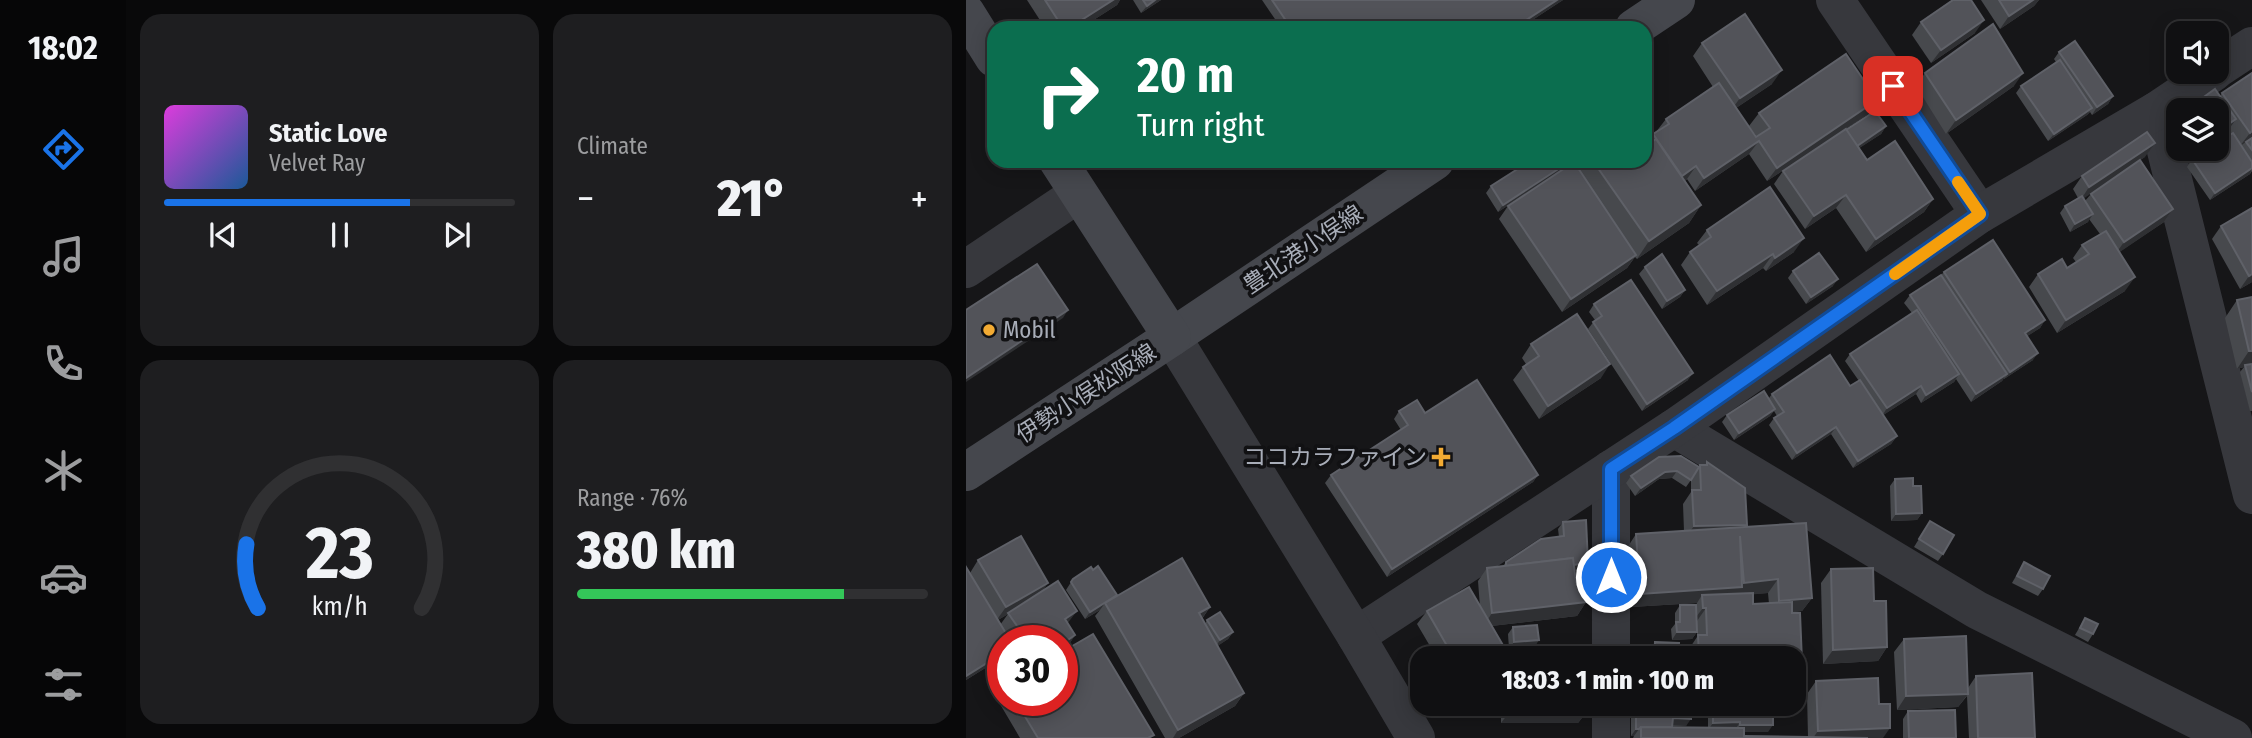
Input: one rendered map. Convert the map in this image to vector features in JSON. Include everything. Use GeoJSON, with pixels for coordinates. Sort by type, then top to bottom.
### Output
{"type":"FeatureCollection","features":[{"type":"Feature","properties":{"kind":"main road"},"geometry":{"type":"LineString","coordinates":[[1644,21],[1676,0]]}},
{"type":"Feature","properties":{"kind":"main road"},"geometry":{"type":"LineString","coordinates":[[966,13],[987,47]]}},
{"type":"Feature","properties":{"kind":"main road","name":"伊勢小俣松阪線"},"geometry":{"type":"LineString","coordinates":[[966,472],[1172,337],[1062,168]]}},
{"type":"Feature","properties":{"kind":"main road","name":"豊北港小俣線"},"geometry":{"type":"LineString","coordinates":[[1172,337],[1425,168]]}},
{"type":"Feature","properties":{"kind":"street"},"geometry":{"type":"LineString","coordinates":[[1835,0],[1980,214]]}},
{"type":"Feature","properties":{"kind":"street"},"geometry":{"type":"LineString","coordinates":[[2229,62],[2252,46]]}},
{"type":"Feature","properties":{"kind":"street"},"geometry":{"type":"LineString","coordinates":[[1356,636],[1674,428],[1980,214],[2156,111],[2196,84]]}},
{"type":"Feature","properties":{"kind":"street"},"geometry":{"type":"LineString","coordinates":[[2156,111],[2252,495]]}},
{"type":"Feature","properties":{"kind":"street"},"geometry":{"type":"LineString","coordinates":[[966,269],[1078,194]]}},
{"type":"Feature","properties":{"kind":"street"},"geometry":{"type":"LineString","coordinates":[[1172,337],[1416,738]]}},
{"type":"Feature","properties":{"kind":"street"},"geometry":{"type":"LineString","coordinates":[[1674,428],[1977,610],[2233,738]]}},
{"type":"Feature","properties":{"kind":"street"},"geometry":{"type":"LineString","coordinates":[[1611,469],[1611,646]]}},
{"type":"Feature","properties":{"kind":"street"},"geometry":{"type":"LineString","coordinates":[[1611,716],[1611,738]]}},
{"type":"Feature","properties":{"kind":"building"},"geometry":{"type":"Polygon","coordinates":[[[1045,0],[1113,0],[1080,21],[1058,21],[1045,0]]]}},
{"type":"Feature","properties":{"kind":"building"},"geometry":{"type":"Polygon","coordinates":[[[1143,0],[1155,0],[1147,6],[1143,0]]]}},
{"type":"Feature","properties":{"kind":"building"},"geometry":{"type":"Polygon","coordinates":[[[1272,0],[1557,0],[1525,21],[1286,21],[1272,0]]]}},
{"type":"Feature","properties":{"kind":"building"},"geometry":{"type":"Polygon","coordinates":[[[1953,0],[1971,0],[1984,20],[1941,50],[1921,22],[1953,0]]]}},
{"type":"Feature","properties":{"kind":"building"},"geometry":{"type":"Polygon","coordinates":[[[1999,0],[2033,0],[2009,16],[1999,0]]]}},
{"type":"Feature","properties":{"kind":"building"},"geometry":{"type":"Polygon","coordinates":[[[1745,14],[1782,70],[1740,98],[1702,43],[1745,14]]]}},
{"type":"Feature","properties":{"kind":"building"},"geometry":{"type":"Polygon","coordinates":[[[1993,24],[2023,73],[1956,120],[1925,73],[1993,24]]]}},
{"type":"Feature","properties":{"kind":"building"},"geometry":{"type":"Polygon","coordinates":[[[2075,41],[2113,96],[2097,107],[2059,52],[2075,41]]]}},
{"type":"Feature","properties":{"kind":"building"},"geometry":{"type":"Polygon","coordinates":[[[1846,54],[1877,100],[1777,168],[1759,141],[1704,178],[1696,166],[1682,176],[1653,134],[1669,124],[1666,119],[1719,83],[1756,137],[1770,128],[1759,113],[1846,54]]]}},
{"type":"Feature","properties":{"kind":"building"},"geometry":{"type":"Polygon","coordinates":[[[2060,60],[2092,108],[2054,134],[2021,86],[2060,60]]]}},
{"type":"Feature","properties":{"kind":"building"},"geometry":{"type":"Polygon","coordinates":[[[2252,73],[2250,133],[2229,103],[2229,98],[2222,93],[2252,73]]]}},
{"type":"Feature","properties":{"kind":"building"},"geometry":{"type":"Polygon","coordinates":[[[2215,89],[2221,98],[2202,98],[2215,89]]]}},
{"type":"Feature","properties":{"kind":"building"},"geometry":{"type":"Polygon","coordinates":[[[2229,109],[2236,119],[2229,124],[2229,109]]]}},
{"type":"Feature","properties":{"kind":"building"},"geometry":{"type":"Polygon","coordinates":[[[1875,111],[1886,126],[1857,146],[1846,130],[1875,111]]]}},
{"type":"Feature","properties":{"kind":"building"},"geometry":{"type":"Polygon","coordinates":[[[1846,129],[1867,160],[1895,141],[1933,199],[1876,239],[1846,195],[1814,216],[1783,171],[1846,129]]]}},
{"type":"Feature","properties":{"kind":"building"},"geometry":{"type":"Polygon","coordinates":[[[2147,132],[2155,143],[2089,187],[2082,176],[2147,132]]]}},
{"type":"Feature","properties":{"kind":"building"},"geometry":{"type":"Polygon","coordinates":[[[2233,133],[2252,162],[2252,168],[2215,193],[2193,161],[2229,161],[2229,136],[2233,133]]]}},
{"type":"Feature","properties":{"kind":"building"},"geometry":{"type":"Polygon","coordinates":[[[2252,138],[2252,150],[2246,142],[2252,138]]]}},
{"type":"Feature","properties":{"kind":"building"},"geometry":{"type":"Polygon","coordinates":[[[1656,139],[1701,205],[1649,241],[1598,168],[1652,168],[1652,142],[1656,139]]]}},
{"type":"Feature","properties":{"kind":"building"},"geometry":{"type":"Polygon","coordinates":[[[2140,160],[2173,209],[2124,242],[2091,194],[2140,160]]]}},
{"type":"Feature","properties":{"kind":"building"},"geometry":{"type":"Polygon","coordinates":[[[1519,168],[1560,168],[1503,205],[1491,186],[1519,168]]]}},
{"type":"Feature","properties":{"kind":"building"},"geometry":{"type":"Polygon","coordinates":[[[1565,168],[1578,168],[1636,255],[1571,299],[1508,206],[1565,168]]]}},
{"type":"Feature","properties":{"kind":"building"},"geometry":{"type":"Polygon","coordinates":[[[1770,187],[1804,238],[1775,258],[1773,254],[1717,291],[1690,252],[1711,237],[1707,230],[1770,187]]]}},
{"type":"Feature","properties":{"kind":"building"},"geometry":{"type":"Polygon","coordinates":[[[2082,196],[2093,214],[2075,224],[2065,206],[2082,196]]]}},
{"type":"Feature","properties":{"kind":"building"},"geometry":{"type":"Polygon","coordinates":[[[2252,208],[2252,274],[2249,276],[2221,226],[2252,208]]]}},
{"type":"Feature","properties":{"kind":"building"},"geometry":{"type":"Polygon","coordinates":[[[2106,231],[2135,277],[2066,320],[2038,274],[2062,259],[2067,268],[2089,254],[2082,245],[2106,231]]]}},
{"type":"Feature","properties":{"kind":"building"},"geometry":{"type":"Polygon","coordinates":[[[1993,240],[2045,320],[2025,333],[2038,353],[2010,372],[1944,272],[1993,240]]]}},
{"type":"Feature","properties":{"kind":"building"},"geometry":{"type":"Polygon","coordinates":[[[1819,253],[1838,279],[1811,297],[1793,271],[1819,253]]]}},
{"type":"Feature","properties":{"kind":"building"},"geometry":{"type":"Polygon","coordinates":[[[1662,254],[1685,290],[1667,301],[1645,267],[1662,254]]]}},
{"type":"Feature","properties":{"kind":"building"},"geometry":{"type":"Polygon","coordinates":[[[1037,264],[1068,310],[966,378],[966,310],[1037,264]]]}},
{"type":"Feature","properties":{"kind":"building"},"geometry":{"type":"Polygon","coordinates":[[[1941,275],[2007,374],[1976,394],[1910,295],[1941,275]]]}},
{"type":"Feature","properties":{"kind":"building"},"geometry":{"type":"Polygon","coordinates":[[[1631,280],[1693,373],[1647,404],[1593,322],[1602,316],[1594,304],[1631,280]]]}},
{"type":"Feature","properties":{"kind":"building"},"geometry":{"type":"Polygon","coordinates":[[[2252,297],[2252,351],[2249,351],[2237,300],[2252,297]]]}},
{"type":"Feature","properties":{"kind":"building"},"geometry":{"type":"Polygon","coordinates":[[[1917,310],[1959,374],[1926,395],[1921,386],[1887,408],[1850,354],[1917,310]]]}},
{"type":"Feature","properties":{"kind":"building"},"geometry":{"type":"Polygon","coordinates":[[[1577,314],[1610,364],[1548,406],[1523,367],[1539,356],[1531,344],[1577,314]]]}},
{"type":"Feature","properties":{"kind":"building"},"geometry":{"type":"Polygon","coordinates":[[[1830,355],[1850,386],[1860,380],[1897,436],[1858,461],[1836,427],[1797,453],[1774,418],[1784,412],[1772,394],[1830,355]]]}},
{"type":"Feature","properties":{"kind":"building"},"geometry":{"type":"Polygon","coordinates":[[[2252,364],[2252,392],[2245,365],[2252,364]]]}},
{"type":"Feature","properties":{"kind":"building","name":"ココカラファイン"},"geometry":{"type":"Polygon","coordinates":[[[1477,380],[1538,475],[1392,569],[1331,475],[1408,425],[1399,411],[1417,400],[1425,413],[1477,380]]]}},
{"type":"Feature","properties":{"kind":"building"},"geometry":{"type":"Polygon","coordinates":[[[1764,391],[1775,409],[1739,433],[1727,415],[1764,391]]]}},
{"type":"Feature","properties":{"kind":"building"},"geometry":{"type":"Polygon","coordinates":[[[1681,456],[1699,467],[1691,480],[1677,471],[1665,472],[1641,488],[1631,476],[1659,457],[1681,456]]]}},
{"type":"Feature","properties":{"kind":"building"},"geometry":{"type":"Polygon","coordinates":[[[1707,462],[1745,488],[1747,525],[1694,526],[1692,490],[1701,490],[1700,465],[1707,465],[1707,462]]]}},
{"type":"Feature","properties":{"kind":"building"},"geometry":{"type":"Polygon","coordinates":[[[1913,478],[1913,486],[1921,486],[1922,513],[1896,514],[1895,479],[1913,478]]]}},
{"type":"Feature","properties":{"kind":"building"},"geometry":{"type":"Polygon","coordinates":[[[1586,520],[1588,563],[1573,565],[1573,558],[1506,566],[1506,562],[1541,539],[1564,536],[1563,522],[1586,520]]]}},
{"type":"Feature","properties":{"kind":"building"},"geometry":{"type":"Polygon","coordinates":[[[1930,521],[1954,535],[1943,554],[1919,539],[1930,521]]]}},
{"type":"Feature","properties":{"kind":"building"},"geometry":{"type":"Polygon","coordinates":[[[1806,523],[1812,598],[1779,601],[1778,579],[1744,583],[1740,536],[1742,587],[1640,594],[1636,534],[1806,523]]]}},
{"type":"Feature","properties":{"kind":"building"},"geometry":{"type":"Polygon","coordinates":[[[1021,536],[1048,583],[1006,607],[978,560],[1021,536]]]}},
{"type":"Feature","properties":{"kind":"building"},"geometry":{"type":"Polygon","coordinates":[[[1182,558],[1210,607],[1199,613],[1244,693],[1178,730],[1105,603],[1182,558]]]}},
{"type":"Feature","properties":{"kind":"building"},"geometry":{"type":"Polygon","coordinates":[[[1573,558],[1576,582],[1584,581],[1586,602],[1492,613],[1487,568],[1573,558]]]}},
{"type":"Feature","properties":{"kind":"building"},"geometry":{"type":"Polygon","coordinates":[[[2024,562],[2050,576],[2043,589],[2017,576],[2024,562]]]}},
{"type":"Feature","properties":{"kind":"building"},"geometry":{"type":"Polygon","coordinates":[[[1098,566],[1117,595],[1090,612],[1071,582],[1091,567],[1093,570],[1098,566]]]}},
{"type":"Feature","properties":{"kind":"building"},"geometry":{"type":"Polygon","coordinates":[[[966,567],[1001,625],[987,625],[987,663],[966,676],[966,567]]]}},
{"type":"Feature","properties":{"kind":"building"},"geometry":{"type":"Polygon","coordinates":[[[1873,568],[1874,601],[1886,601],[1887,647],[1833,650],[1831,569],[1873,568]]]}},
{"type":"Feature","properties":{"kind":"building"},"geometry":{"type":"Polygon","coordinates":[[[1058,581],[1077,611],[1065,619],[1069,625],[1016,625],[1008,613],[1058,581]]]}},
{"type":"Feature","properties":{"kind":"building"},"geometry":{"type":"Polygon","coordinates":[[[1469,587],[1503,646],[1447,646],[1427,611],[1469,587]]]}},
{"type":"Feature","properties":{"kind":"building"},"geometry":{"type":"Polygon","coordinates":[[[1753,593],[1753,604],[1792,602],[1792,613],[1800,613],[1801,646],[1699,646],[1698,635],[1707,635],[1706,608],[1703,608],[1702,595],[1753,593]]]}},
{"type":"Feature","properties":{"kind":"building"},"geometry":{"type":"Polygon","coordinates":[[[1680,605],[1696,605],[1697,632],[1677,632],[1680,605]]]}},
{"type":"Feature","properties":{"kind":"building"},"geometry":{"type":"Polygon","coordinates":[[[1220,612],[1233,632],[1220,640],[1207,620],[1220,612]]]}},
{"type":"Feature","properties":{"kind":"building"},"geometry":{"type":"Polygon","coordinates":[[[2085,618],[2098,624],[2093,634],[2080,628],[2085,618]]]}},
{"type":"Feature","properties":{"kind":"building"},"geometry":{"type":"Polygon","coordinates":[[[1537,625],[1539,640],[1514,642],[1513,627],[1537,625]]]}},
{"type":"Feature","properties":{"kind":"building"},"geometry":{"type":"Polygon","coordinates":[[[1093,634],[1154,735],[1148,738],[1038,738],[1025,716],[1078,716],[1078,643],[1093,634]]]}},
{"type":"Feature","properties":{"kind":"building"},"geometry":{"type":"Polygon","coordinates":[[[1966,636],[1968,694],[1906,696],[1904,639],[1966,636]]]}},
{"type":"Feature","properties":{"kind":"building"},"geometry":{"type":"Polygon","coordinates":[[[1655,642],[1679,643],[1679,646],[1655,646],[1655,642]]]}},
{"type":"Feature","properties":{"kind":"building"},"geometry":{"type":"Polygon","coordinates":[[[2032,673],[2035,738],[1978,738],[1976,676],[2032,673]]]}},
{"type":"Feature","properties":{"kind":"building"},"geometry":{"type":"Polygon","coordinates":[[[1878,678],[1879,704],[1890,704],[1890,728],[1818,731],[1816,681],[1878,678]]]}},
{"type":"Feature","properties":{"kind":"building"},"geometry":{"type":"Polygon","coordinates":[[[1955,710],[1956,738],[1909,738],[1908,711],[1955,710]]]}},
{"type":"Feature","properties":{"kind":"building"},"geometry":{"type":"Polygon","coordinates":[[[1636,716],[1691,716],[1691,719],[1673,718],[1672,727],[1636,729],[1636,716]]]}},
{"type":"Feature","properties":{"kind":"building"},"geometry":{"type":"Polygon","coordinates":[[[1713,716],[1773,716],[1773,725],[1713,723],[1713,716]]]}},
{"type":"Feature","properties":{"kind":"building"},"geometry":{"type":"Polygon","coordinates":[[[1641,727],[1744,728],[1744,738],[1641,738],[1641,727]]]}},
{"type":"Feature","properties":{"kind":"building"},"geometry":{"type":"Polygon","coordinates":[[[1745,736],[1868,738],[1745,738],[1745,736]]]}},
{"type":"Feature","properties":{"kind":"slow traffic"},"geometry":{"type":"LineString","coordinates":[[1895,274],[1980,214],[1958,182]]}},
{"type":"Feature","properties":{"kind":"place","name":"Mobil"},"geometry":{"type":"Point","coordinates":[989,330]}},
{"type":"Feature","properties":{"kind":"place","name":"ココカラファイン"},"geometry":{"type":"Point","coordinates":[1441,457]}},
{"type":"Feature","properties":{"kind":"route"},"geometry":{"type":"LineString","coordinates":[[1611,577],[1611,469],[1980,214],[1893,86]]}}]}
